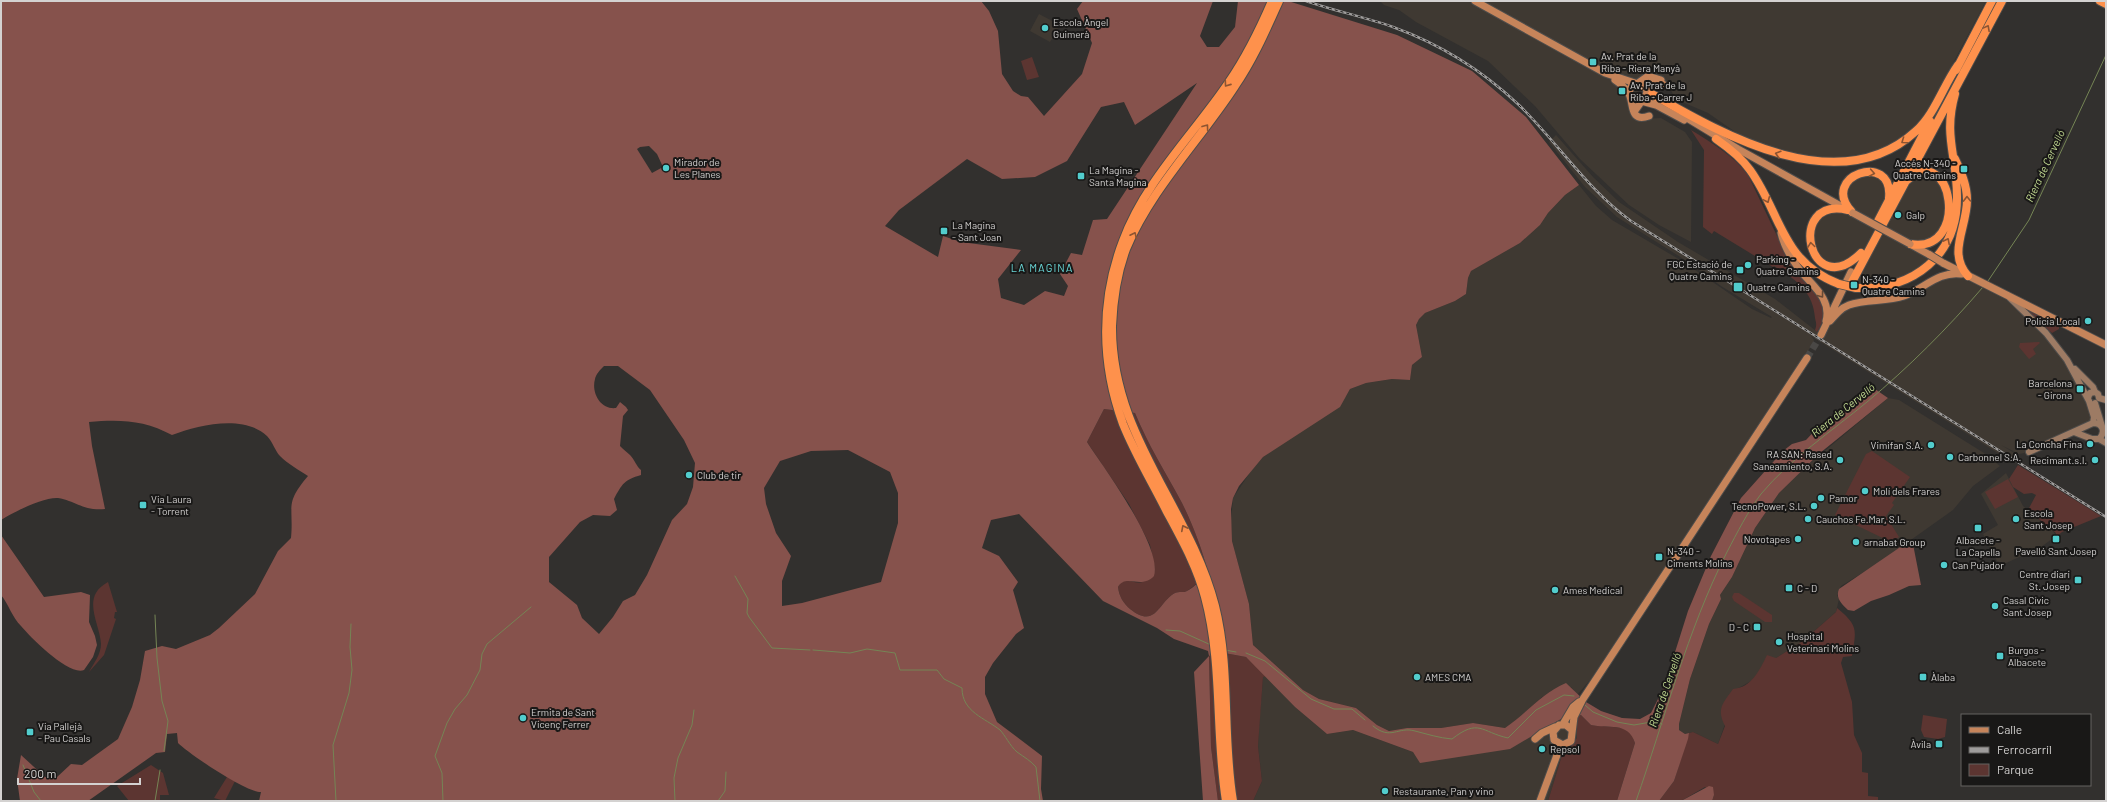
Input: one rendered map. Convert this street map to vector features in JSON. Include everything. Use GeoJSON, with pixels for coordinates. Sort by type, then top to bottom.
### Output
{"type":"FeatureCollection","features":[{"type":"Feature","properties":{"kind":"highway"},"geometry":{"type":"LineString","coordinates":[[1232,801],[1221,666],[1216,630],[1193,564],[1128,435],[1116,401],[1107,358],[1107,305],[1114,267],[1133,216],[1152,187],[1241,63],[1276,1]]}},
{"type":"Feature","properties":{"kind":"highway"},"geometry":{"type":"LineString","coordinates":[[1851,272],[1992,1]]}},
{"type":"Feature","properties":{"kind":"highway"},"geometry":{"type":"LineString","coordinates":[[1854,285],[1904,183],[2002,1]]}},
{"type":"Feature","properties":{"kind":"highway"},"geometry":{"type":"LineString","coordinates":[[2100,1],[2106,4]]}},
{"type":"Feature","properties":{"kind":"highway"},"geometry":{"type":"LineString","coordinates":[[1649,92],[1742,140],[1769,152],[1798,159],[1817,161],[1853,160],[1891,149],[1916,132],[1927,119],[1958,65]]}},
{"type":"Feature","properties":{"kind":"highway"},"geometry":{"type":"LineString","coordinates":[[1716,139],[1736,154],[1751,170],[1779,227],[1791,247],[1807,265],[1820,275],[1838,284],[1885,287],[1905,281],[1923,270],[1941,251],[1952,229],[1957,208],[1957,186],[1950,148],[1950,113],[1957,86]]}},
{"type":"Feature","properties":{"kind":"highway"},"geometry":{"type":"LineString","coordinates":[[1950,148],[1966,190],[1967,209],[1958,254],[1960,265],[1969,277]]}},
{"type":"Feature","properties":{"kind":"highway"},"geometry":{"type":"LineString","coordinates":[[1850,211],[1844,202],[1843,191],[1847,183],[1856,174],[1865,171],[1874,172],[1886,181],[1889,188],[1888,200]]}},
{"type":"Feature","properties":{"kind":"highway"},"geometry":{"type":"LineString","coordinates":[[1904,183],[1913,176],[1923,172],[1936,175],[1945,184],[1949,197],[1948,213],[1943,229],[1936,239],[1925,245],[1910,244]]}},
{"type":"Feature","properties":{"kind":"highway"},"geometry":{"type":"LineString","coordinates":[[1850,211],[1830,208],[1819,214],[1814,222],[1810,237],[1811,249],[1818,260],[1830,266],[1842,267],[1850,263],[1861,253]]}},
{"type":"Feature","properties":{"kind":"highway"},"geometry":{"type":"LineString","coordinates":[[1221,666],[1221,749],[1226,801]]}},
{"type":"Feature","properties":{"kind":"main road"},"geometry":{"type":"LineString","coordinates":[[1475,1],[1605,73],[1644,85],[1649,92],[1669,107],[1738,149],[1943,263],[2106,349]]}},
{"type":"Feature","properties":{"kind":"main road"},"geometry":{"type":"LineString","coordinates":[[1605,73],[1640,103],[1662,108],[1716,139],[1738,149]]}},
{"type":"Feature","properties":{"kind":"main road"},"geometry":{"type":"LineString","coordinates":[[1634,112],[1640,103],[1646,95],[1649,92],[1655,81],[1663,84],[1660,80],[1651,76],[1646,76],[1631,86],[1630,95],[1634,112],[1641,117],[1649,116],[1641,112],[1640,103]]}},
{"type":"Feature","properties":{"kind":"main road"},"geometry":{"type":"LineString","coordinates":[[1779,227],[1795,263],[1825,300],[1828,311],[1828,321]]}},
{"type":"Feature","properties":{"kind":"main road"},"geometry":{"type":"LineString","coordinates":[[1828,321],[1851,272]]}},
{"type":"Feature","properties":{"kind":"main road"},"geometry":{"type":"LineString","coordinates":[[1828,321],[1837,312],[1848,305],[1891,300],[1911,293],[1944,275],[1952,273],[1969,277]]}},
{"type":"Feature","properties":{"kind":"main road"},"geometry":{"type":"LineString","coordinates":[[1828,321],[1854,285]]}},
{"type":"Feature","properties":{"kind":"main road"},"geometry":{"type":"LineString","coordinates":[[2024,305],[2106,345]]}},
{"type":"Feature","properties":{"kind":"main road"},"geometry":{"type":"LineString","coordinates":[[1568,720],[1572,730],[1571,741],[1558,742],[1547,736],[1535,738],[1568,720],[1574,707],[1584,697],[1807,358]]}},
{"type":"Feature","properties":{"kind":"main road"},"geometry":{"type":"LineString","coordinates":[[1540,801],[1557,755],[1558,742],[1552,732],[1555,727]]}},
{"type":"Feature","properties":{"kind":"street"},"geometry":{"type":"LineString","coordinates":[[2009,297],[2046,333],[2096,400],[2103,433],[2099,439]]}},
{"type":"Feature","properties":{"kind":"street"},"geometry":{"type":"LineString","coordinates":[[2067,360],[2093,387],[2094,392],[2090,393],[2096,400],[2094,417],[2086,431],[2086,435]]}},
{"type":"Feature","properties":{"kind":"street"},"geometry":{"type":"LineString","coordinates":[[2029,452],[2091,424],[2102,426]]}},
{"type":"Feature","properties":{"kind":"street"},"geometry":{"type":"LineString","coordinates":[[2074,432],[2086,435],[2092,439],[2099,439],[2106,443]]}},
{"type":"Feature","properties":{"kind":"shaded area"},"geometry":{"type":"Polygon","coordinates":[[[1,1],[981,1],[989,11],[998,31],[1002,74],[1013,91],[1021,96],[1028,97],[1044,116],[1082,74],[1092,43],[1077,9],[1083,1],[1213,1],[1200,36],[1207,47],[1219,47],[1235,27],[1238,1],[1288,1],[1397,35],[1472,71],[1526,117],[1579,185],[1565,195],[1548,213],[1540,225],[1520,243],[1471,271],[1468,278],[1466,294],[1455,301],[1425,313],[1419,319],[1416,325],[1422,357],[1412,365],[1410,380],[1392,379],[1366,383],[1350,389],[1340,407],[1263,457],[1239,486],[1233,498],[1231,509],[1232,541],[1249,604],[1253,645],[1303,690],[1319,699],[1356,708],[1377,725],[1389,731],[1407,728],[1441,728],[1473,723],[1505,728],[1549,692],[1566,683],[1586,702],[1601,711],[1622,718],[1640,719],[1651,713],[1664,687],[1688,611],[1711,556],[1741,498],[1783,451],[1792,444],[1806,440],[1822,423],[1835,419],[1872,387],[1888,398],[1820,453],[1779,493],[1755,528],[1732,577],[1720,595],[1721,599],[1709,624],[1690,679],[1679,724],[1679,730],[1685,734],[1689,733],[1688,739],[1674,781],[1659,801],[1617,801],[1635,743],[1628,731],[1617,727],[1591,725],[1581,715],[1561,719],[1510,749],[1420,763],[1413,752],[1353,730],[1327,734],[1295,707],[1246,657],[1219,652],[1209,656],[1208,651],[1174,639],[1157,628],[1103,601],[1019,514],[991,520],[982,548],[999,556],[1018,582],[1013,590],[1024,628],[1016,634],[993,663],[985,677],[985,694],[997,722],[1042,756],[1041,789],[1043,801],[259,801],[261,792],[254,791],[218,772],[178,743],[177,733],[167,734],[165,752],[156,753],[88,801],[20,801],[17,779],[21,755],[45,777],[56,778],[71,764],[82,765],[118,739],[132,707],[140,680],[145,651],[162,646],[176,649],[210,635],[255,594],[278,551],[291,538],[293,499],[308,476],[280,456],[267,436],[257,429],[246,425],[234,423],[207,425],[172,435],[152,426],[132,422],[89,422],[92,446],[105,509],[91,509],[64,499],[52,498],[29,506],[1,520],[1,1]],[[1197,83],[1135,125],[1124,102],[1101,107],[1067,161],[1035,177],[1002,179],[967,159],[899,210],[885,226],[938,257],[943,236],[961,242],[1021,250],[998,279],[1001,298],[1024,305],[1045,291],[1064,296],[1068,286],[1060,274],[1071,253],[1082,255],[1093,220],[1107,219],[1197,83]],[[649,146],[640,147],[637,149],[652,173],[663,167],[657,154],[649,146]],[[604,366],[597,374],[594,390],[598,400],[611,408],[616,408],[620,402],[628,410],[623,416],[620,446],[632,457],[641,470],[641,475],[624,483],[614,499],[617,510],[610,516],[593,515],[580,522],[549,557],[549,582],[577,605],[582,618],[599,634],[613,617],[623,601],[635,595],[647,575],[672,520],[687,504],[693,487],[695,463],[684,440],[650,390],[618,366],[604,366]],[[1104,409],[1087,442],[1118,488],[1150,546],[1154,563],[1154,576],[1144,582],[1125,581],[1118,587],[1119,593],[1123,602],[1130,609],[1139,615],[1151,615],[1175,593],[1186,592],[1196,585],[1208,572],[1190,520],[1151,448],[1135,413],[1104,409]],[[848,450],[811,451],[780,461],[764,488],[766,504],[776,533],[791,556],[782,581],[782,606],[802,603],[881,582],[898,523],[898,493],[890,472],[848,450]]]}},
{"type":"Feature","properties":{"kind":"shaded area"},"geometry":{"type":"Polygon","coordinates":[[[1380,1],[1986,1],[1926,114],[1909,133],[1892,144],[1871,153],[1822,159],[1793,155],[1744,138],[1708,113],[1680,101],[1674,96],[1666,81],[1649,72],[1638,92],[1627,96],[1630,103],[1628,109],[1642,119],[1661,118],[1685,132],[1692,142],[1691,242],[1659,225],[1629,205],[1580,159],[1535,106],[1488,61],[1416,22],[1399,10],[1384,5],[1380,1]]]}},
{"type":"Feature","properties":{"kind":"shaded area","name":"Escola Àngel Guimerà"},"geometry":{"type":"Polygon","coordinates":[[[1039,14],[1060,25],[1050,42],[1030,31],[1039,14]]]}},
{"type":"Feature","properties":{"kind":"shaded area"},"geometry":{"type":"Polygon","coordinates":[[[1556,135],[1593,177],[1619,202],[1678,242],[1775,299],[1820,334],[1841,309],[1891,300],[1935,278],[1964,274],[2002,295],[2033,321],[2060,350],[2094,416],[2092,421],[2024,453],[2019,454],[2001,445],[2016,454],[2009,460],[1811,336],[1814,340],[1805,357],[1613,647],[1591,679],[1577,695],[1571,687],[1542,697],[1519,719],[1505,728],[1473,723],[1441,728],[1407,728],[1389,731],[1377,725],[1356,708],[1319,699],[1303,690],[1253,645],[1249,604],[1232,541],[1231,521],[1233,498],[1251,471],[1263,457],[1346,396],[1350,389],[1366,383],[1392,379],[1410,380],[1412,365],[1422,357],[1416,325],[1419,319],[1425,313],[1455,301],[1466,294],[1468,278],[1471,271],[1520,243],[1540,225],[1548,213],[1565,195],[1579,185],[1596,206],[1612,220],[1682,261],[1752,309],[1771,318],[1772,317],[1721,286],[1685,260],[1617,217],[1585,187],[1549,142],[1556,135]]]}},
{"type":"Feature","properties":{"kind":"shaded area"},"geometry":{"type":"Polygon","coordinates":[[[1874,172],[1889,188],[1909,178],[1932,173],[1949,197],[1941,233],[1916,245],[1935,258],[1917,275],[1856,288],[1851,272],[1860,254],[1834,267],[1811,249],[1816,218],[1840,208],[1847,183],[1874,172]]]}},
{"type":"Feature","properties":{"kind":"shaded area"},"geometry":{"type":"Polygon","coordinates":[[[1888,398],[1899,400],[1984,453],[2000,466],[1973,486],[1953,510],[1877,564],[1841,586],[1837,595],[1839,599],[1836,612],[1803,641],[1776,658],[1772,658],[1751,681],[1737,689],[1718,744],[1693,732],[1685,734],[1679,730],[1679,724],[1690,679],[1709,624],[1721,599],[1720,595],[1732,577],[1755,528],[1779,493],[1796,475],[1888,398]]]}},
{"type":"Feature","properties":{"kind":"shaded area","name":"Escola Sant Josep"},"geometry":{"type":"Polygon","coordinates":[[[2006,473],[2023,506],[2053,531],[2056,536],[2041,547],[2004,564],[1997,561],[1983,534],[1998,525],[1981,494],[2006,473]]]}},
{"type":"Feature","properties":{"kind":"shaded area"},"geometry":{"type":"Polygon","coordinates":[[[1,535],[44,597],[81,592],[90,595],[89,622],[97,645],[93,657],[84,670],[77,670],[60,662],[33,639],[15,619],[1,595],[1,535]]]}},
{"type":"Feature","properties":{"kind":"shaded area"},"geometry":{"type":"Polygon","coordinates":[[[1912,539],[1921,585],[1909,586],[1871,601],[1854,611],[1848,610],[1841,603],[1838,595],[1839,589],[1912,539]]]}},
{"type":"Feature","properties":{"kind":"shaded area"},"geometry":{"type":"Polygon","coordinates":[[[1209,656],[1211,747],[1218,801],[1203,801],[1194,672],[1209,656]]]}},
{"type":"Feature","properties":{"kind":"shaded area"},"geometry":{"type":"Polygon","coordinates":[[[1267,676],[1295,707],[1327,734],[1353,730],[1413,752],[1418,758],[1536,732],[1547,728],[1561,719],[1577,729],[1577,738],[1563,752],[1548,801],[1253,801],[1262,781],[1258,746],[1263,677],[1267,676]]]}},
{"type":"Feature","properties":{"kind":"shaded area"},"geometry":{"type":"Polygon","coordinates":[[[1709,786],[1713,787],[1714,795],[1712,801],[1681,801],[1709,786]]]}},
{"type":"Feature","properties":{"kind":"green space"},"geometry":{"type":"Polygon","coordinates":[[[1032,57],[1039,77],[1027,80],[1021,61],[1032,57]]]}},
{"type":"Feature","properties":{"kind":"green space"},"geometry":{"type":"Polygon","coordinates":[[[1691,130],[1729,155],[1748,175],[1787,257],[1821,302],[1824,310],[1824,317],[1817,332],[1815,330],[1816,322],[1811,300],[1796,281],[1774,266],[1773,267],[1714,231],[1712,234],[1703,227],[1704,150],[1691,130]]]}},
{"type":"Feature","properties":{"kind":"green space"},"geometry":{"type":"Polygon","coordinates":[[[2017,304],[2059,327],[2059,329],[2052,333],[2017,304]]]}},
{"type":"Feature","properties":{"kind":"green space"},"geometry":{"type":"Polygon","coordinates":[[[2020,343],[2040,343],[2033,349],[2036,354],[2029,359],[2019,347],[2020,343]]]}},
{"type":"Feature","properties":{"kind":"green space"},"geometry":{"type":"Polygon","coordinates":[[[1104,409],[1135,413],[1151,448],[1186,511],[1197,537],[1208,572],[1187,591],[1175,593],[1151,615],[1139,615],[1130,609],[1125,604],[1119,593],[1118,587],[1121,583],[1125,581],[1145,581],[1155,572],[1155,569],[1150,545],[1129,504],[1087,442],[1104,409]]]}},
{"type":"Feature","properties":{"kind":"green space"},"geometry":{"type":"Polygon","coordinates":[[[1872,451],[1910,477],[1892,503],[1894,505],[1886,516],[1899,537],[1891,542],[1835,515],[1866,454],[1872,451]]]}},
{"type":"Feature","properties":{"kind":"green space"},"geometry":{"type":"Polygon","coordinates":[[[2018,465],[2101,516],[2062,532],[2055,538],[2056,533],[2028,510],[2036,495],[2032,493],[2024,494],[2013,487],[2009,479],[2018,465]]]}},
{"type":"Feature","properties":{"kind":"green space"},"geometry":{"type":"Polygon","coordinates":[[[2008,479],[2018,497],[1995,509],[1985,492],[2008,479]]]}},
{"type":"Feature","properties":{"kind":"green space"},"geometry":{"type":"Polygon","coordinates":[[[108,582],[117,612],[115,612],[114,618],[116,619],[104,655],[89,672],[99,655],[101,648],[93,603],[95,595],[100,588],[108,582]]]}},
{"type":"Feature","properties":{"kind":"green space"},"geometry":{"type":"Polygon","coordinates":[[[1734,593],[1739,593],[1772,615],[1772,622],[1765,622],[1734,601],[1732,597],[1734,593]]]}},
{"type":"Feature","properties":{"kind":"green space"},"geometry":{"type":"Polygon","coordinates":[[[1837,608],[1849,619],[1854,629],[1855,634],[1852,656],[1843,657],[1841,663],[1852,702],[1854,735],[1862,753],[1862,772],[1868,773],[1868,796],[1878,797],[1878,801],[1712,801],[1714,795],[1705,787],[1681,801],[1659,801],[1674,781],[1689,733],[1693,732],[1718,744],[1725,726],[1721,715],[1722,706],[1733,689],[1739,688],[1750,682],[1758,672],[1767,655],[1776,658],[1803,641],[1836,612],[1837,608]]]}},
{"type":"Feature","properties":{"kind":"green space"},"geometry":{"type":"Polygon","coordinates":[[[1219,652],[1246,657],[1267,676],[1263,677],[1258,746],[1262,781],[1253,801],[1218,801],[1211,747],[1209,656],[1219,652]]]}},
{"type":"Feature","properties":{"kind":"green space"},"geometry":{"type":"Polygon","coordinates":[[[1581,715],[1591,725],[1624,728],[1632,735],[1635,743],[1617,801],[1548,801],[1563,752],[1577,738],[1577,729],[1561,719],[1581,715]]]}},
{"type":"Feature","properties":{"kind":"green space"},"geometry":{"type":"Polygon","coordinates":[[[1923,715],[1947,719],[1945,737],[1938,739],[1924,737],[1921,730],[1923,715]]]}},
{"type":"Feature","properties":{"kind":"green space"},"geometry":{"type":"Polygon","coordinates":[[[151,765],[163,773],[169,795],[160,795],[160,801],[129,801],[117,786],[151,765]]]}},
{"type":"Feature","properties":{"kind":"green space"},"geometry":{"type":"Polygon","coordinates":[[[227,777],[235,781],[225,801],[214,798],[227,777]]]}},
{"type":"Feature","properties":{"kind":"waterway","name":"Riera de Cervelló"},"geometry":{"type":"LineString","coordinates":[[1988,281],[2029,220],[2106,55]]}},
{"type":"Feature","properties":{"kind":"waterway","name":"Riera de Cervelló"},"geometry":{"type":"LineString","coordinates":[[1636,801],[1677,675],[1700,613],[1727,552],[1756,501],[1772,481],[1798,457],[1883,389],[1913,361],[1983,287]]}},
{"type":"Feature","properties":{"kind":"waterway"},"geometry":{"type":"LineString","coordinates":[[735,576],[748,599],[747,613],[749,617],[772,648],[810,650]]}},
{"type":"Feature","properties":{"kind":"waterway"},"geometry":{"type":"LineString","coordinates":[[443,801],[442,773],[435,756],[447,723],[455,709],[467,695],[480,670],[482,654],[487,644],[531,607]]}},
{"type":"Feature","properties":{"kind":"waterway"},"geometry":{"type":"LineString","coordinates":[[155,615],[157,658],[162,701],[168,721],[164,751]]}},
{"type":"Feature","properties":{"kind":"waterway"},"geometry":{"type":"LineString","coordinates":[[336,801],[333,745],[349,693],[352,670],[350,647],[351,624]]}},
{"type":"Feature","properties":{"kind":"waterway"},"geometry":{"type":"LineString","coordinates":[[1166,630],[1180,631],[1211,645]]}},
{"type":"Feature","properties":{"kind":"waterway"},"geometry":{"type":"LineString","coordinates":[[813,650],[850,653],[867,649],[895,653],[900,670],[937,670],[944,679],[962,688],[966,703],[975,714],[1000,730],[1014,750],[1036,767],[1040,801]]}},
{"type":"Feature","properties":{"kind":"waterway"},"geometry":{"type":"LineString","coordinates":[[1225,650],[1236,652]]}},
{"type":"Feature","properties":{"kind":"waterway"},"geometry":{"type":"LineString","coordinates":[[1246,653],[1265,661],[1311,699],[1334,709],[1352,709],[1365,720]]}},
{"type":"Feature","properties":{"kind":"waterway"},"geometry":{"type":"LineString","coordinates":[[1373,726],[1379,730],[1390,733],[1409,730],[1452,739],[1468,729],[1480,728],[1508,738],[1536,710],[1564,695],[1574,696]]}},
{"type":"Feature","properties":{"kind":"waterway"},"geometry":{"type":"LineString","coordinates":[[1585,705],[1593,712],[1617,722],[1634,725],[1651,722],[1662,724]]}},
{"type":"Feature","properties":{"kind":"waterway"},"geometry":{"type":"LineString","coordinates":[[675,801],[674,778],[678,758],[692,725],[694,710]]}},
{"type":"Feature","properties":{"kind":"waterway"},"geometry":{"type":"LineString","coordinates":[[23,765],[34,792],[41,801]]}},
{"type":"Feature","properties":{"kind":"waterway"},"geometry":{"type":"LineString","coordinates":[[155,801],[160,770]]}},
{"type":"Feature","properties":{"kind":"waterway"},"geometry":{"type":"LineString","coordinates":[[718,801],[725,791],[726,772]]}},
{"type":"Feature","properties":{"kind":"tunnel"},"geometry":{"type":"LineString","coordinates":[[1807,358],[1821,335]]}},
{"type":"Feature","properties":{"kind":"railway"},"geometry":{"type":"LineString","coordinates":[[1306,1],[1393,27],[1444,50],[1476,70],[1519,105],[1600,195],[1631,221],[2106,517]]}},
{"type":"Feature","properties":{"kind":"place","name":"Escola Àngel Guimerà"},"geometry":{"type":"Point","coordinates":[1045,28]}},
{"type":"Feature","properties":{"kind":"place","name":"Av. Prat de la Riba - Riera Manyà"},"geometry":{"type":"Point","coordinates":[1593,62]}},
{"type":"Feature","properties":{"kind":"place","name":"Av. Prat de la Riba - Carrer J"},"geometry":{"type":"Point","coordinates":[1622,91]}},
{"type":"Feature","properties":{"kind":"place","name":"Mirador de Les Planes"},"geometry":{"type":"Point","coordinates":[666,168]}},
{"type":"Feature","properties":{"kind":"place","name":"Accés N-340 - Quatre Camins"},"geometry":{"type":"Point","coordinates":[1964,169]}},
{"type":"Feature","properties":{"kind":"place","name":"La Magina - Santa Magina"},"geometry":{"type":"Point","coordinates":[1081,176]}},
{"type":"Feature","properties":{"kind":"place","name":"Galp"},"geometry":{"type":"Point","coordinates":[1898,215]}},
{"type":"Feature","properties":{"kind":"place","name":"La Magina - Sant Joan"},"geometry":{"type":"Point","coordinates":[944,231]}},
{"type":"Feature","properties":{"kind":"place","name":"Parking - Quatre Camins"},"geometry":{"type":"Point","coordinates":[1748,265]}},
{"type":"Feature","properties":{"kind":"place","name":"FGC Estació de Quatre Camins"},"geometry":{"type":"Point","coordinates":[1740,270]}},
{"type":"Feature","properties":{"kind":"place","name":"N-340 - Quatre Camins"},"geometry":{"type":"Point","coordinates":[1854,285]}},
{"type":"Feature","properties":{"kind":"place","name":"Quatre Camins"},"geometry":{"type":"Point","coordinates":[1738,287]}},
{"type":"Feature","properties":{"kind":"place","name":"Policia Local"},"geometry":{"type":"Point","coordinates":[2088,321]}},
{"type":"Feature","properties":{"kind":"place","name":"Barcelona - Girona"},"geometry":{"type":"Point","coordinates":[2080,389]}},
{"type":"Feature","properties":{"kind":"place","name":"La Concha Fina"},"geometry":{"type":"Point","coordinates":[2090,444]}},
{"type":"Feature","properties":{"kind":"place","name":"Vimifan S.A."},"geometry":{"type":"Point","coordinates":[1931,445]}},
{"type":"Feature","properties":{"kind":"place","name":"Carbonnel S.A."},"geometry":{"type":"Point","coordinates":[1950,457]}},
{"type":"Feature","properties":{"kind":"place","name":"RA SAN: Rased Saneamiento, S.A."},"geometry":{"type":"Point","coordinates":[1840,460]}},
{"type":"Feature","properties":{"kind":"place","name":"Recimant.s.l."},"geometry":{"type":"Point","coordinates":[2095,460]}},
{"type":"Feature","properties":{"kind":"place","name":"Club de tir"},"geometry":{"type":"Point","coordinates":[689,475]}},
{"type":"Feature","properties":{"kind":"place","name":"Molí dels Frares"},"geometry":{"type":"Point","coordinates":[1865,491]}},
{"type":"Feature","properties":{"kind":"place","name":"Pamor"},"geometry":{"type":"Point","coordinates":[1821,498]}},
{"type":"Feature","properties":{"kind":"place","name":"Via Laura - Torrent"},"geometry":{"type":"Point","coordinates":[143,505]}},
{"type":"Feature","properties":{"kind":"place","name":"TecnoPower, S.L."},"geometry":{"type":"Point","coordinates":[1814,506]}},
{"type":"Feature","properties":{"kind":"place","name":"Cauchos Fe.Mar, S.L."},"geometry":{"type":"Point","coordinates":[1808,519]}},
{"type":"Feature","properties":{"kind":"place","name":"Escola Sant Josep"},"geometry":{"type":"Point","coordinates":[2016,519]}},
{"type":"Feature","properties":{"kind":"place","name":"Albacete - La Capella"},"geometry":{"type":"Point","coordinates":[1978,528]}},
{"type":"Feature","properties":{"kind":"place","name":"Novotapes"},"geometry":{"type":"Point","coordinates":[1798,539]}},
{"type":"Feature","properties":{"kind":"place","name":"Pavelló Sant Josep"},"geometry":{"type":"Point","coordinates":[2056,539]}},
{"type":"Feature","properties":{"kind":"place","name":"arnabat Group"},"geometry":{"type":"Point","coordinates":[1856,542]}},
{"type":"Feature","properties":{"kind":"place","name":"N-340 - Ciments Molins"},"geometry":{"type":"Point","coordinates":[1659,557]}},
{"type":"Feature","properties":{"kind":"place","name":"Can Pujador"},"geometry":{"type":"Point","coordinates":[1944,565]}},
{"type":"Feature","properties":{"kind":"place","name":"Centre diari St. Josep"},"geometry":{"type":"Point","coordinates":[2078,580]}},
{"type":"Feature","properties":{"kind":"place","name":"C - D"},"geometry":{"type":"Point","coordinates":[1789,588]}},
{"type":"Feature","properties":{"kind":"place","name":"Ames Medical"},"geometry":{"type":"Point","coordinates":[1555,590]}},
{"type":"Feature","properties":{"kind":"place","name":"Casal Cívic Sant Josep"},"geometry":{"type":"Point","coordinates":[1995,606]}},
{"type":"Feature","properties":{"kind":"place","name":"D - C"},"geometry":{"type":"Point","coordinates":[1757,627]}},
{"type":"Feature","properties":{"kind":"place","name":"Hospital Veterinari Molins"},"geometry":{"type":"Point","coordinates":[1779,642]}},
{"type":"Feature","properties":{"kind":"place","name":"Burgos - Albacete"},"geometry":{"type":"Point","coordinates":[2000,656]}},
{"type":"Feature","properties":{"kind":"place","name":"AMES CMA"},"geometry":{"type":"Point","coordinates":[1417,677]}},
{"type":"Feature","properties":{"kind":"place","name":"Àlaba"},"geometry":{"type":"Point","coordinates":[1923,677]}},
{"type":"Feature","properties":{"kind":"place","name":"Ermita de Sant Vicenç Ferrer"},"geometry":{"type":"Point","coordinates":[523,718]}},
{"type":"Feature","properties":{"kind":"place","name":"Via Pallejà - Pau Casals"},"geometry":{"type":"Point","coordinates":[30,732]}},
{"type":"Feature","properties":{"kind":"place","name":"Àvila"},"geometry":{"type":"Point","coordinates":[1939,744]}},
{"type":"Feature","properties":{"kind":"place","name":"Repsol"},"geometry":{"type":"Point","coordinates":[1542,749]}},
{"type":"Feature","properties":{"kind":"place","name":"Restaurante, Pan y vino"},"geometry":{"type":"Point","coordinates":[1385,791]}},
{"type":"Feature","properties":{"kind":"district","name":"LA MAGINA"},"geometry":{"type":"Point","coordinates":[1042,268]}}]}
